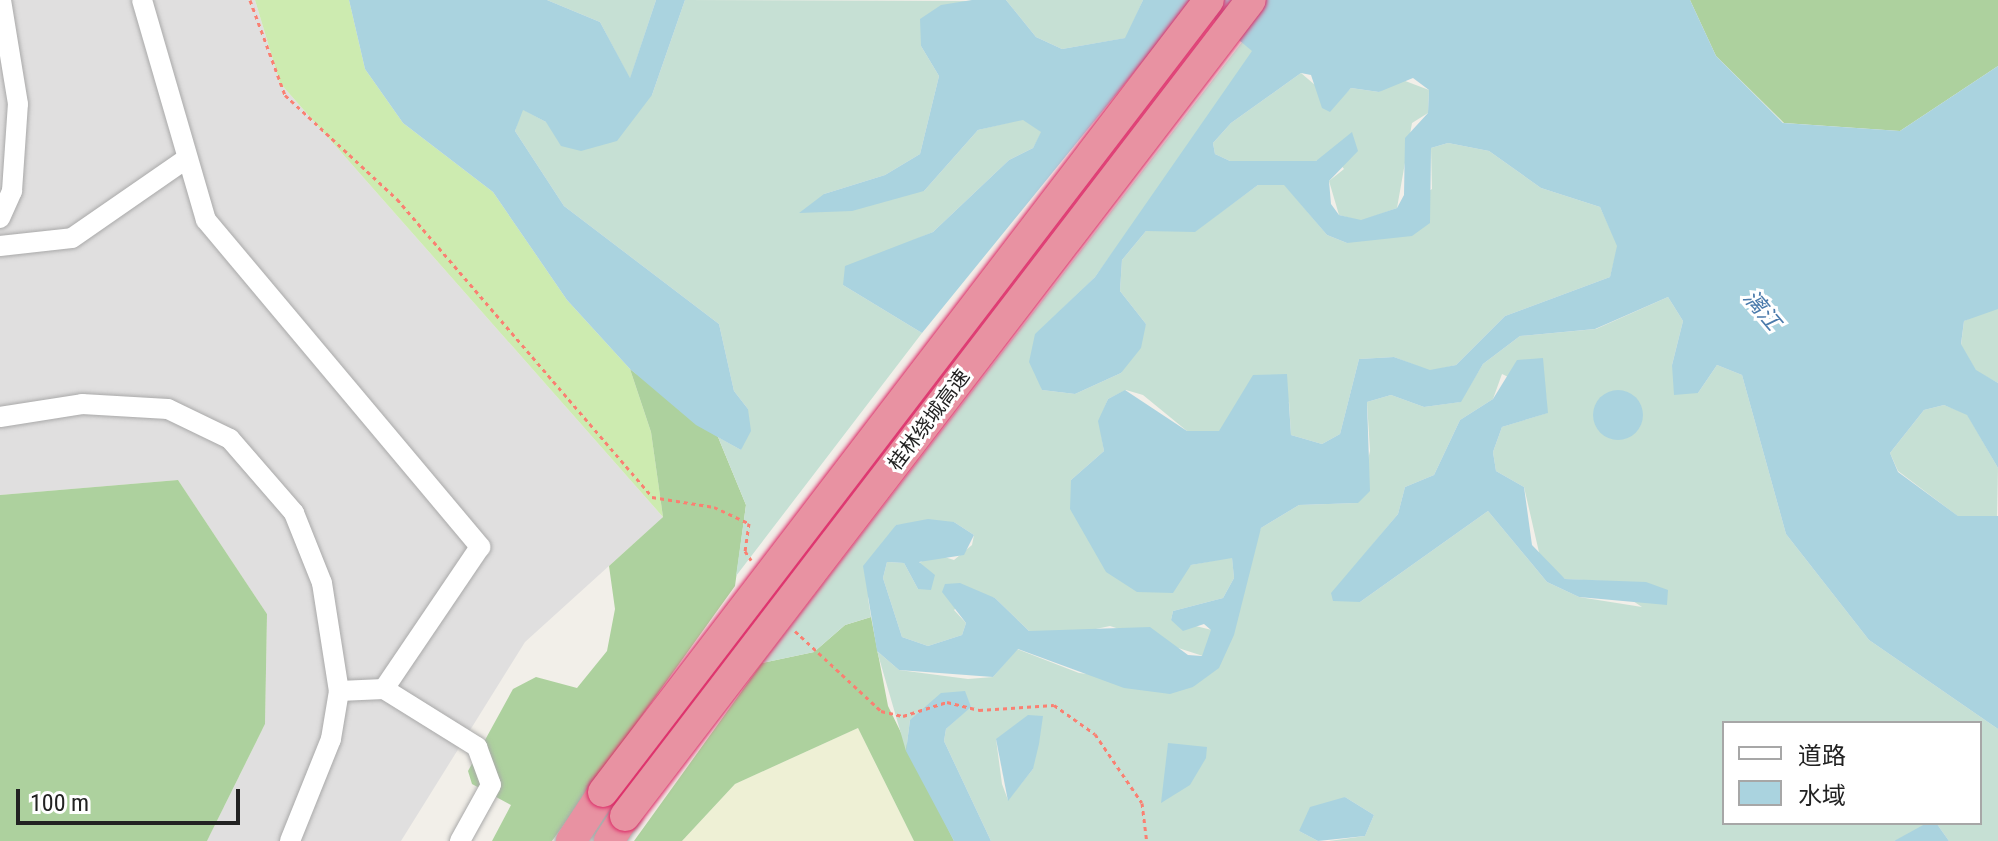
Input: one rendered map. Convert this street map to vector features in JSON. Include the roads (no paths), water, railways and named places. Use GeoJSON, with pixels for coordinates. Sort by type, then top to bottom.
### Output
{"type":"FeatureCollection","features":[{"type":"Feature","properties":{"kind":"highway","name":"桂林绕城高速"},"geometry":{"type":"LineString","coordinates":[[571,841],[603,792],[1209,0]]}},
{"type":"Feature","properties":{"kind":"highway","name":"桂林绕城高速"},"geometry":{"type":"LineString","coordinates":[[617,829],[1251,0]]}},
{"type":"Feature","properties":{"kind":"street"},"geometry":{"type":"LineString","coordinates":[[0,218],[12,191],[18,104],[1,0]]}},
{"type":"Feature","properties":{"kind":"street"},"geometry":{"type":"LineString","coordinates":[[142,0],[206,220],[480,547],[384,689]]}},
{"type":"Feature","properties":{"kind":"street"},"geometry":{"type":"LineString","coordinates":[[0,246],[72,238],[186,159]]}},
{"type":"Feature","properties":{"kind":"street"},"geometry":{"type":"LineString","coordinates":[[0,417],[125,404],[168,409],[230,439],[309,541],[339,691],[331,739],[290,841]]}},
{"type":"Feature","properties":{"kind":"street"},"geometry":{"type":"LineString","coordinates":[[339,691],[384,689],[466,736],[489,765],[490,793],[460,841]]}},
{"type":"Feature","properties":{"kind":"water"},"geometry":{"type":"Polygon","coordinates":[[[349,0],[547,0],[600,22],[630,78],[656,0],[685,0],[652,95],[617,141],[581,151],[561,146],[546,122],[523,110],[515,131],[564,206],[719,324],[734,391],[748,409],[751,431],[741,450],[696,425],[630,369],[567,300],[493,192],[403,123],[365,69],[349,0]]]}},
{"type":"Feature","properties":{"kind":"water","name":"漓江"},"geometry":{"type":"Polygon","coordinates":[[[972,0],[1006,0],[1036,37],[1062,49],[1125,38],[1143,0],[1690,0],[1716,56],[1783,123],[1900,131],[1998,66],[1998,309],[1964,321],[1961,344],[1976,370],[1998,383],[1998,468],[1967,415],[1944,405],[1924,410],[1890,453],[1898,472],[1958,516],[1998,516],[1998,729],[1869,640],[1786,534],[1742,375],[1717,365],[1698,393],[1674,395],[1672,365],[1683,321],[1668,297],[1595,329],[1520,336],[1483,364],[1461,402],[1424,407],[1391,395],[1367,402],[1370,491],[1358,503],[1299,505],[1261,528],[1234,635],[1219,668],[1193,687],[1170,694],[1124,688],[1018,649],[993,677],[899,670],[877,651],[863,566],[896,525],[928,519],[954,522],[974,535],[964,555],[919,562],[935,575],[931,590],[918,589],[904,563],[887,562],[883,578],[902,637],[928,646],[962,635],[966,623],[942,592],[945,584],[960,583],[995,598],[1029,631],[1150,627],[1188,655],[1202,656],[1211,630],[1204,624],[1183,631],[1171,620],[1173,611],[1223,598],[1234,578],[1232,558],[1191,565],[1173,593],[1137,592],[1106,572],[1070,509],[1071,480],[1104,451],[1098,421],[1108,399],[1125,390],[1187,431],[1219,431],[1253,375],[1287,374],[1291,435],[1322,444],[1340,434],[1359,359],[1394,357],[1430,370],[1456,365],[1505,316],[1610,277],[1617,246],[1600,207],[1541,188],[1489,151],[1448,143],[1431,148],[1430,223],[1412,236],[1347,243],[1327,235],[1284,185],[1258,185],[1195,232],[1146,231],[1122,260],[1120,291],[1146,324],[1141,348],[1121,373],[1075,394],[1042,390],[1029,362],[1035,334],[1095,277],[1252,51],[1192,1],[922,333],[843,285],[845,266],[933,232],[1009,160],[1033,148],[1041,132],[1023,120],[978,130],[924,191],[852,211],[799,213],[824,194],[885,175],[920,154],[939,76],[921,46],[920,19],[941,5],[972,0]],[[1301,73],[1231,123],[1213,143],[1215,154],[1230,161],[1316,161],[1352,132],[1358,151],[1329,181],[1331,204],[1339,215],[1361,220],[1397,208],[1404,195],[1405,138],[1428,113],[1429,90],[1413,78],[1379,92],[1351,88],[1330,112],[1322,108],[1311,75],[1301,73]]]}},
{"type":"Feature","properties":{"kind":"water"},"geometry":{"type":"Polygon","coordinates":[[[1543,358],[1548,413],[1502,427],[1493,452],[1496,471],[1524,487],[1532,545],[1565,579],[1646,582],[1668,590],[1667,605],[1579,597],[1547,582],[1488,511],[1360,602],[1333,601],[1331,593],[1398,514],[1405,487],[1434,475],[1460,420],[1493,399],[1517,360],[1543,358]]]}},
{"type":"Feature","properties":{"kind":"water"},"geometry":{"type":"Polygon","coordinates":[[[1618,390],[1636,397],[1643,415],[1636,433],[1618,440],[1600,433],[1593,415],[1600,397],[1618,390]]]}},
{"type":"Feature","properties":{"kind":"water"},"geometry":{"type":"Polygon","coordinates":[[[965,691],[971,707],[946,729],[944,741],[991,841],[954,841],[906,751],[910,720],[941,693],[965,691]]]}},
{"type":"Feature","properties":{"kind":"water"},"geometry":{"type":"Polygon","coordinates":[[[1028,715],[1043,716],[1039,744],[1033,769],[1008,801],[996,739],[1028,715]]]}},
{"type":"Feature","properties":{"kind":"water"},"geometry":{"type":"Polygon","coordinates":[[[1168,743],[1207,747],[1206,758],[1190,785],[1161,803],[1168,743]]]}},
{"type":"Feature","properties":{"kind":"water"},"geometry":{"type":"Polygon","coordinates":[[[1345,797],[1374,815],[1365,836],[1318,841],[1299,831],[1310,807],[1345,797]]]}},
{"type":"Feature","properties":{"kind":"water"},"geometry":{"type":"Polygon","coordinates":[[[1923,825],[1938,825],[1949,841],[1894,841],[1923,825]]]}}]}
